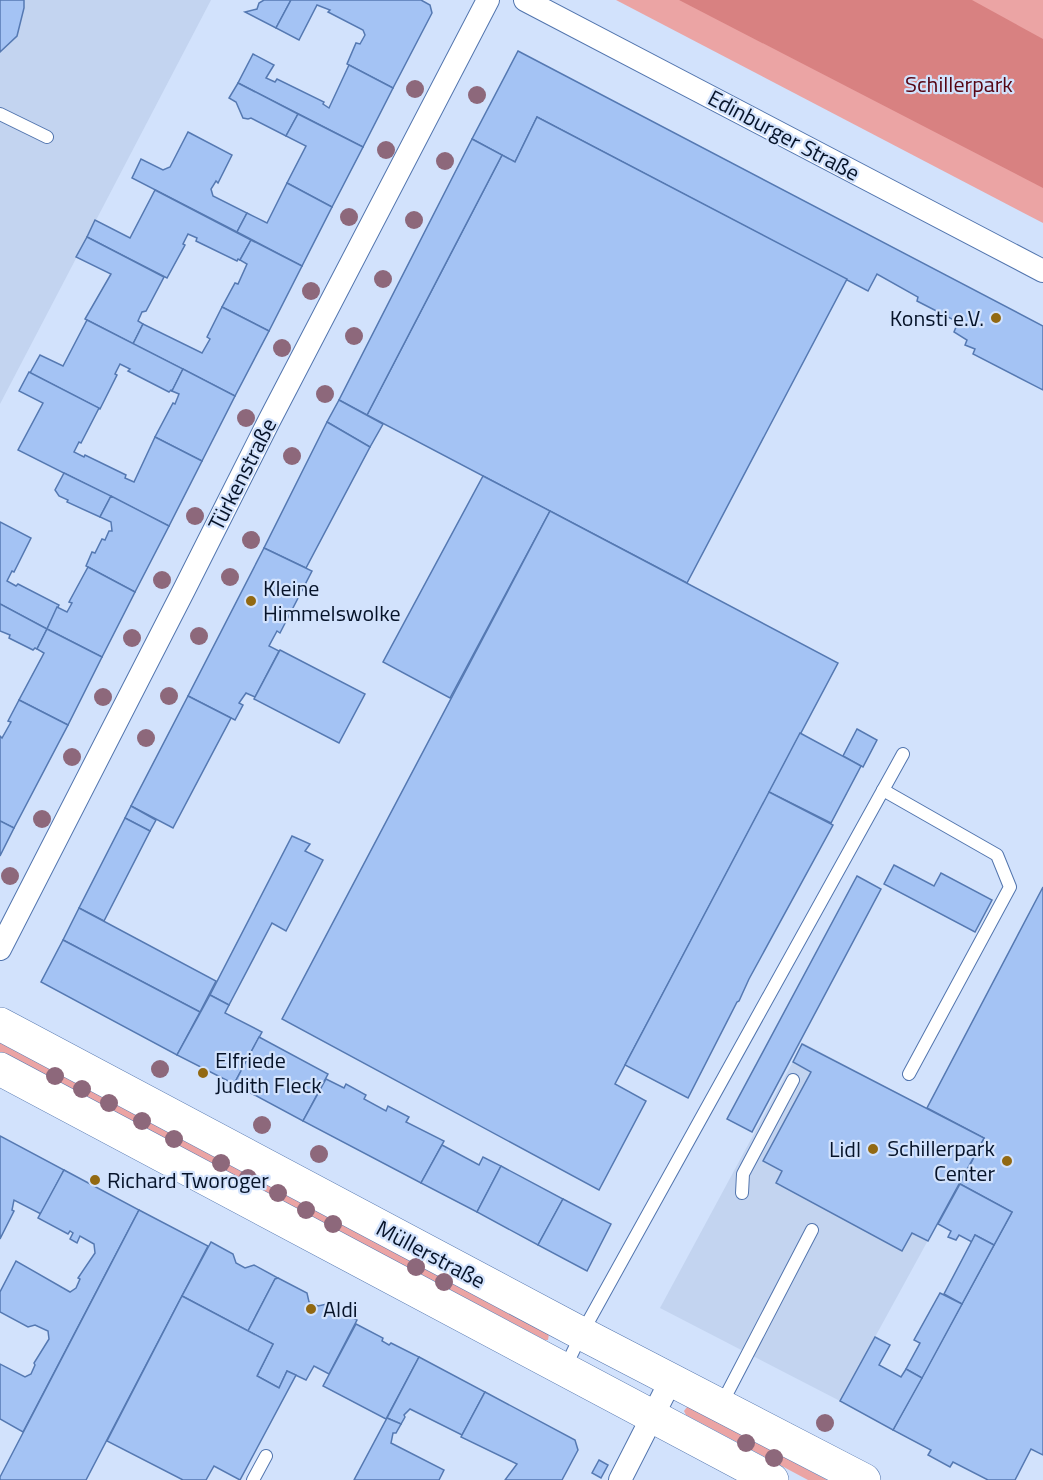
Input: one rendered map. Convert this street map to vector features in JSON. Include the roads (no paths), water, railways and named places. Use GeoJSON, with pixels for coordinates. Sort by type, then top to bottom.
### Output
{"type":"FeatureCollection","features":[{"type":"Feature","properties":{"kind":"main road","name":"Müllerstraße"},"geometry":{"type":"LineString","coordinates":[[0,1024],[864,1480]]}},
{"type":"Feature","properties":{"kind":"main road","name":"Müllerstraße"},"geometry":{"type":"LineString","coordinates":[[0,1069],[772,1480]]}},
{"type":"Feature","properties":{"kind":"street","name":"Türkenstraße"},"geometry":{"type":"LineString","coordinates":[[0,949],[268,421],[488,0]]}},
{"type":"Feature","properties":{"kind":"street","name":"Edinburger Straße"},"geometry":{"type":"LineString","coordinates":[[525,0],[1043,271]]}},
{"type":"Feature","properties":{"kind":"street"},"geometry":{"type":"LineString","coordinates":[[621,1480],[671,1380]]}},
{"type":"Feature","properties":{"kind":"lane"},"geometry":{"type":"LineString","coordinates":[[0,114],[47,137]]}},
{"type":"Feature","properties":{"kind":"lane"},"geometry":{"type":"LineString","coordinates":[[565,1369],[582,1333],[903,754]]}},
{"type":"Feature","properties":{"kind":"lane"},"geometry":{"type":"LineString","coordinates":[[883,790],[997,855],[1010,887],[909,1074]]}},
{"type":"Feature","properties":{"kind":"lane"},"geometry":{"type":"LineString","coordinates":[[742,1193],[743,1174],[793,1080]]}},
{"type":"Feature","properties":{"kind":"lane"},"geometry":{"type":"LineString","coordinates":[[721,1406],[812,1230]]}},
{"type":"Feature","properties":{"kind":"lane"},"geometry":{"type":"LineString","coordinates":[[254,1480],[266,1456]]}},
{"type":"Feature","properties":{"kind":"place","name":"Konsti e.V."},"geometry":{"type":"Point","coordinates":[996,318]}},
{"type":"Feature","properties":{"kind":"place","name":"Kleine Himmelswolke"},"geometry":{"type":"Point","coordinates":[251,601]}},
{"type":"Feature","properties":{"kind":"place","name":"Elfriede Judith Fleck"},"geometry":{"type":"Point","coordinates":[203,1073]}},
{"type":"Feature","properties":{"kind":"place","name":"Lidl"},"geometry":{"type":"Point","coordinates":[873,1149]}},
{"type":"Feature","properties":{"kind":"place","name":"Schillerpark Center"},"geometry":{"type":"Point","coordinates":[1007,1161]}},
{"type":"Feature","properties":{"kind":"place","name":"Richard Tworoger"},"geometry":{"type":"Point","coordinates":[95,1180]}},
{"type":"Feature","properties":{"kind":"place","name":"Aldi"},"geometry":{"type":"Point","coordinates":[311,1309]}},
{"type":"Feature","properties":{"kind":"park label","name":"Schillerpark"},"geometry":{"type":"Point","coordinates":[959,84]}}]}
